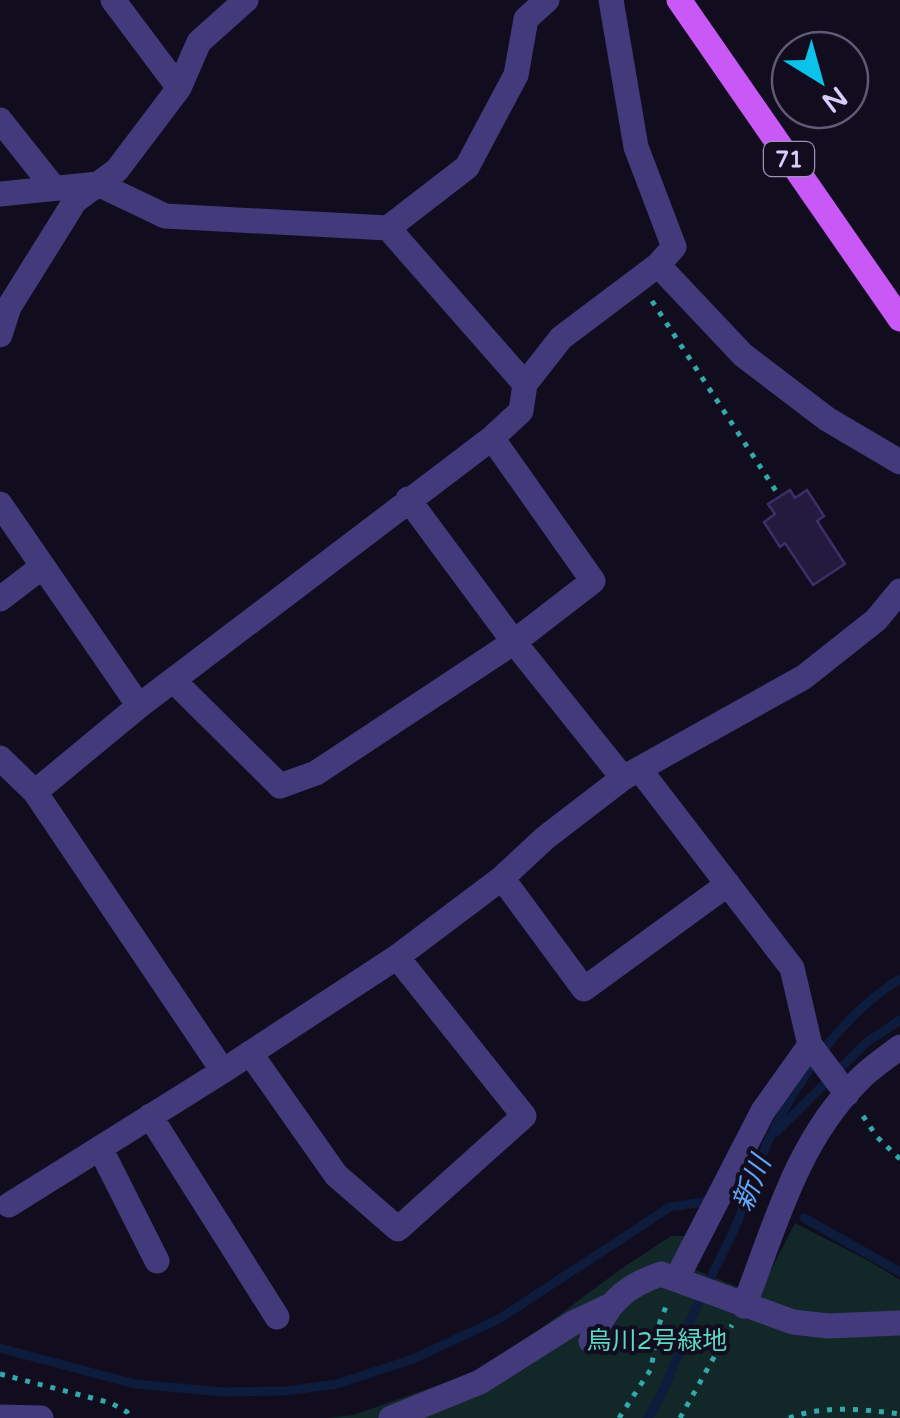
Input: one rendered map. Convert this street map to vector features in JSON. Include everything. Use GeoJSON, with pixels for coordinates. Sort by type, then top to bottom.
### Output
{"type":"FeatureCollection","features":[{"type":"Feature","properties":{"kind":"main road","name":"71"},"geometry":{"type":"LineString","coordinates":[[679,0],[900,319]]}},
{"type":"Feature","properties":{"kind":"street"},"geometry":{"type":"LineString","coordinates":[[114,0],[179,88]]}},
{"type":"Feature","properties":{"kind":"street"},"geometry":{"type":"LineString","coordinates":[[0,335],[8,307],[75,201],[117,170],[179,88],[199,42],[246,0]]}},
{"type":"Feature","properties":{"kind":"street"},"geometry":{"type":"LineString","coordinates":[[0,194],[98,184],[165,216],[388,228],[467,167],[516,75],[526,19],[547,0]]}},
{"type":"Feature","properties":{"kind":"street"},"geometry":{"type":"LineString","coordinates":[[34,792],[139,706],[492,438],[521,410],[524,384],[561,338],[648,273],[674,246],[636,146],[611,0]]}},
{"type":"Feature","properties":{"kind":"street"},"geometry":{"type":"LineString","coordinates":[[0,120],[54,188]]}},
{"type":"Feature","properties":{"kind":"street"},"geometry":{"type":"LineString","coordinates":[[388,228],[524,384]]}},
{"type":"Feature","properties":{"kind":"street"},"geometry":{"type":"LineString","coordinates":[[648,273],[743,356],[827,419],[900,462]]}},
{"type":"Feature","properties":{"kind":"street"},"geometry":{"type":"LineString","coordinates":[[174,681],[280,786],[316,772],[514,642],[592,581],[492,438]]}},
{"type":"Feature","properties":{"kind":"street"},"geometry":{"type":"LineString","coordinates":[[408,499],[514,642],[728,884],[792,968],[810,1044],[847,1094]]}},
{"type":"Feature","properties":{"kind":"street"},"geometry":{"type":"LineString","coordinates":[[0,504],[139,706]]}},
{"type":"Feature","properties":{"kind":"street"},"geometry":{"type":"LineString","coordinates":[[0,598],[42,567]]}},
{"type":"Feature","properties":{"kind":"street"},"geometry":{"type":"LineString","coordinates":[[8,1204],[397,957],[631,774],[804,677],[876,620],[900,591]]}},
{"type":"Feature","properties":{"kind":"street"},"geometry":{"type":"LineString","coordinates":[[0,758],[34,792],[223,1071]]}},
{"type":"Feature","properties":{"kind":"street"},"geometry":{"type":"LineString","coordinates":[[502,878],[584,989],[728,884]]}},
{"type":"Feature","properties":{"kind":"street"},"geometry":{"type":"LineString","coordinates":[[250,1053],[336,1175],[398,1228],[524,1116],[397,957]]}},
{"type":"Feature","properties":{"kind":"street"},"geometry":{"type":"LineString","coordinates":[[683,1280],[763,1111],[810,1044]]}},
{"type":"Feature","properties":{"kind":"street"},"geometry":{"type":"LineString","coordinates":[[740,1304],[802,1158],[857,1081],[900,1047]]}},
{"type":"Feature","properties":{"kind":"street"},"geometry":{"type":"LineString","coordinates":[[150,1116],[277,1317]]}},
{"type":"Feature","properties":{"kind":"street"},"geometry":{"type":"LineString","coordinates":[[100,1148],[157,1261]]}},
{"type":"Feature","properties":{"kind":"street"},"geometry":{"type":"LineString","coordinates":[[391,1418],[480,1382],[606,1307],[641,1280],[661,1274],[793,1322],[828,1326],[900,1323]]}},
{"type":"Feature","properties":{"kind":"street"},"geometry":{"type":"LineString","coordinates":[[591,1341],[606,1307]]}},
{"type":"Feature","properties":{"kind":"street"},"geometry":{"type":"LineString","coordinates":[[0,1417],[41,1418]]}},
{"type":"Feature","properties":{"kind":"path"},"geometry":{"type":"LineString","coordinates":[[648,273],[776,490]]}},
{"type":"Feature","properties":{"kind":"path"},"geometry":{"type":"LineString","coordinates":[[847,1094],[876,1136],[900,1158]]}},
{"type":"Feature","properties":{"kind":"path"},"geometry":{"type":"LineString","coordinates":[[620,1418],[651,1369],[658,1327],[683,1280]]}},
{"type":"Feature","properties":{"kind":"path"},"geometry":{"type":"LineString","coordinates":[[680,1418],[740,1304]]}},
{"type":"Feature","properties":{"kind":"path"},"geometry":{"type":"LineString","coordinates":[[0,1374],[111,1404],[127,1412],[130,1418]]}},
{"type":"Feature","properties":{"kind":"path"},"geometry":{"type":"LineString","coordinates":[[788,1418],[807,1412],[854,1408],[900,1414]]}},
{"type":"Feature","properties":{"kind":"green space","name":"烏川2号緑地"},"geometry":{"type":"Polygon","coordinates":[[[795,1223],[900,1280],[900,1418],[327,1418],[354,1415],[480,1370],[671,1236],[687,1236],[678,1263],[758,1295],[795,1223]]]}},
{"type":"Feature","properties":{"kind":"building"},"geometry":{"type":"Polygon","coordinates":[[[790,490],[795,498],[807,490],[824,516],[817,521],[845,564],[813,585],[785,543],[780,547],[764,522],[775,514],[768,504],[790,490]]]}},
{"type":"Feature","properties":{"kind":"waterway","name":"新川"},"geometry":{"type":"LineString","coordinates":[[648,1418],[782,1114],[841,1029],[900,979]]}},
{"type":"Feature","properties":{"kind":"waterway"},"geometry":{"type":"LineString","coordinates":[[776,1132],[867,1042],[900,1020]]}},
{"type":"Feature","properties":{"kind":"waterway"},"geometry":{"type":"LineString","coordinates":[[0,1348],[135,1384],[223,1392],[285,1391],[337,1384],[413,1359],[499,1319],[670,1207],[704,1202]]}},
{"type":"Feature","properties":{"kind":"waterway"},"geometry":{"type":"LineString","coordinates":[[804,1218],[900,1272]]}}]}
